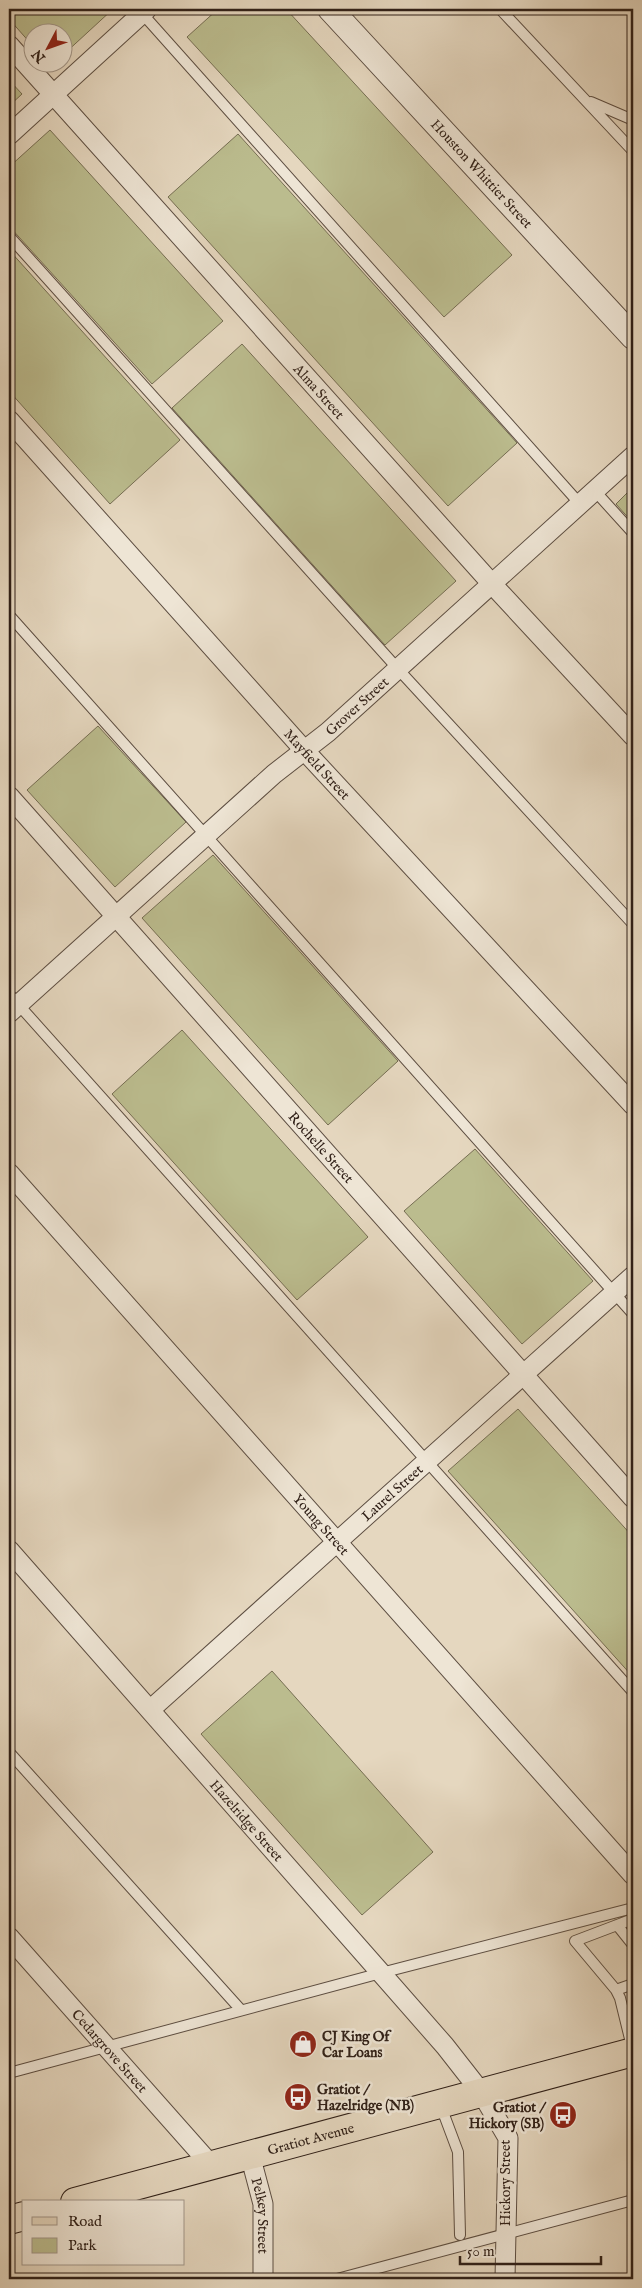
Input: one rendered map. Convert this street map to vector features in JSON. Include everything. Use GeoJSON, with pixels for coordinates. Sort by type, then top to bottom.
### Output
{"type":"FeatureCollection","features":[{"type":"Feature","properties":{"kind":"main road","name":"Gratiot Avenue"},"geometry":{"type":"LineString","coordinates":[[82,2200],[633,2052]]}},
{"type":"Feature","properties":{"kind":"main road"},"geometry":{"type":"LineString","coordinates":[[9,2220],[22,2217]]}},
{"type":"Feature","properties":{"kind":"street","name":"Houston Whittier Street"},"geometry":{"type":"LineString","coordinates":[[330,9],[633,338]]}},
{"type":"Feature","properties":{"kind":"street"},"geometry":{"type":"LineString","coordinates":[[9,136],[142,10]]}},
{"type":"Feature","properties":{"kind":"street","name":"Alma Street"},"geometry":{"type":"LineString","coordinates":[[9,45],[492,584],[633,736]]}},
{"type":"Feature","properties":{"kind":"street","name":"Mayfield Street"},"geometry":{"type":"LineString","coordinates":[[9,420],[304,750],[633,1105]]}},
{"type":"Feature","properties":{"kind":"street","name":"Grover Street"},"geometry":{"type":"LineString","coordinates":[[12,1004],[116,917],[205,836],[398,669],[633,456]]}},
{"type":"Feature","properties":{"kind":"street","name":"Rochelle Street"},"geometry":{"type":"LineString","coordinates":[[9,796],[633,1498]]}},
{"type":"Feature","properties":{"kind":"street","name":"Young Street"},"geometry":{"type":"LineString","coordinates":[[9,1173],[633,1875]]}},
{"type":"Feature","properties":{"kind":"street","name":"Laurel Street"},"geometry":{"type":"LineString","coordinates":[[151,1709],[633,1276]]}},
{"type":"Feature","properties":{"kind":"street","name":"Hazelridge Street"},"geometry":{"type":"LineString","coordinates":[[9,1550],[151,1709],[445,2046],[481,2092]]}},
{"type":"Feature","properties":{"kind":"street","name":"Cedargrove Street"},"geometry":{"type":"LineString","coordinates":[[9,1937],[211,2165]]}},
{"type":"Feature","properties":{"kind":"street","name":"Hickory Street"},"geometry":{"type":"LineString","coordinates":[[481,2092],[508,2138],[505,2279]]}},
{"type":"Feature","properties":{"kind":"street","name":"Pelkey Street"},"geometry":{"type":"LineString","coordinates":[[250,2155],[263,2204],[263,2279]]}},
{"type":"Feature","properties":{"kind":"lane"},"geometry":{"type":"LineString","coordinates":[[500,9],[633,151]]}},
{"type":"Feature","properties":{"kind":"lane"},"geometry":{"type":"LineString","coordinates":[[142,10],[580,504]]}},
{"type":"Feature","properties":{"kind":"lane"},"geometry":{"type":"LineString","coordinates":[[585,99],[633,120]]}},
{"type":"Feature","properties":{"kind":"lane"},"geometry":{"type":"LineString","coordinates":[[9,236],[398,669],[633,924]]}},
{"type":"Feature","properties":{"kind":"lane"},"geometry":{"type":"LineString","coordinates":[[595,491],[633,532]]}},
{"type":"Feature","properties":{"kind":"lane"},"geometry":{"type":"LineString","coordinates":[[9,615],[633,1314]]}},
{"type":"Feature","properties":{"kind":"lane"},"geometry":{"type":"LineString","coordinates":[[12,1004],[633,1692]]}},
{"type":"Feature","properties":{"kind":"lane"},"geometry":{"type":"LineString","coordinates":[[9,1752],[241,2010]]}},
{"type":"Feature","properties":{"kind":"lane"},"geometry":{"type":"LineString","coordinates":[[9,2073],[241,2010],[633,1908]]}},
{"type":"Feature","properties":{"kind":"lane"},"geometry":{"type":"LineString","coordinates":[[633,1919],[575,1942],[616,1990],[620,1998],[633,2052]]}},
{"type":"Feature","properties":{"kind":"lane"},"geometry":{"type":"LineString","coordinates":[[617,1926],[633,1945]]}},
{"type":"Feature","properties":{"kind":"lane"},"geometry":{"type":"LineString","coordinates":[[616,1990],[633,1984]]}},
{"type":"Feature","properties":{"kind":"lane"},"geometry":{"type":"LineString","coordinates":[[440,2103],[458,2152],[460,2235]]}},
{"type":"Feature","properties":{"kind":"lane"},"geometry":{"type":"LineString","coordinates":[[337,2279],[633,2200]]}},
{"type":"Feature","properties":{"kind":"green space"},"geometry":{"type":"Polygon","coordinates":[[[9,9],[113,9],[72,47],[72,22],[22,22],[22,34],[9,19],[9,9]]]}},
{"type":"Feature","properties":{"kind":"green space"},"geometry":{"type":"Polygon","coordinates":[[[218,9],[286,9],[512,255],[444,317],[187,37],[218,9]]]}},
{"type":"Feature","properties":{"kind":"green space"},"geometry":{"type":"Polygon","coordinates":[[[9,80],[22,94],[9,106],[9,80]]]}},
{"type":"Feature","properties":{"kind":"green space"},"geometry":{"type":"Polygon","coordinates":[[[50,130],[223,321],[152,384],[9,226],[9,167],[50,130]]]}},
{"type":"Feature","properties":{"kind":"green space"},"geometry":{"type":"Polygon","coordinates":[[[238,134],[517,443],[448,506],[168,197],[238,134]]]}},
{"type":"Feature","properties":{"kind":"green space"},"geometry":{"type":"Polygon","coordinates":[[[9,250],[180,440],[110,504],[9,391],[9,250]]]}},
{"type":"Feature","properties":{"kind":"green space"},"geometry":{"type":"Polygon","coordinates":[[[242,344],[456,581],[385,645],[172,408],[242,344]]]}},
{"type":"Feature","properties":{"kind":"green space"},"geometry":{"type":"Polygon","coordinates":[[[633,487],[633,523],[616,504],[633,487]]]}},
{"type":"Feature","properties":{"kind":"green space"},"geometry":{"type":"Polygon","coordinates":[[[98,726],[186,822],[115,887],[27,790],[98,726]]]}},
{"type":"Feature","properties":{"kind":"green space"},"geometry":{"type":"Polygon","coordinates":[[[213,855],[398,1061],[328,1125],[142,918],[213,855]]]}},
{"type":"Feature","properties":{"kind":"green space"},"geometry":{"type":"Polygon","coordinates":[[[182,1030],[368,1237],[297,1300],[112,1094],[182,1030]]]}},
{"type":"Feature","properties":{"kind":"green space"},"geometry":{"type":"Polygon","coordinates":[[[475,1149],[593,1281],[522,1344],[404,1211],[475,1149]]]}},
{"type":"Feature","properties":{"kind":"green space"},"geometry":{"type":"Polygon","coordinates":[[[518,1409],[633,1537],[633,1677],[448,1471],[518,1409]]]}},
{"type":"Feature","properties":{"kind":"green space"},"geometry":{"type":"Polygon","coordinates":[[[272,1671],[433,1852],[362,1915],[201,1734],[272,1671]]]}},
{"type":"Feature","properties":{"kind":"place","name":"CJ King Of Car Loans"},"geometry":{"type":"Point","coordinates":[303,2044]}},
{"type":"Feature","properties":{"kind":"place","name":"Gratiot / Hazelridge (NB)"},"geometry":{"type":"Point","coordinates":[298,2097]}},
{"type":"Feature","properties":{"kind":"place","name":"Gratiot / Hickory (SB)"},"geometry":{"type":"Point","coordinates":[563,2115]}}]}
